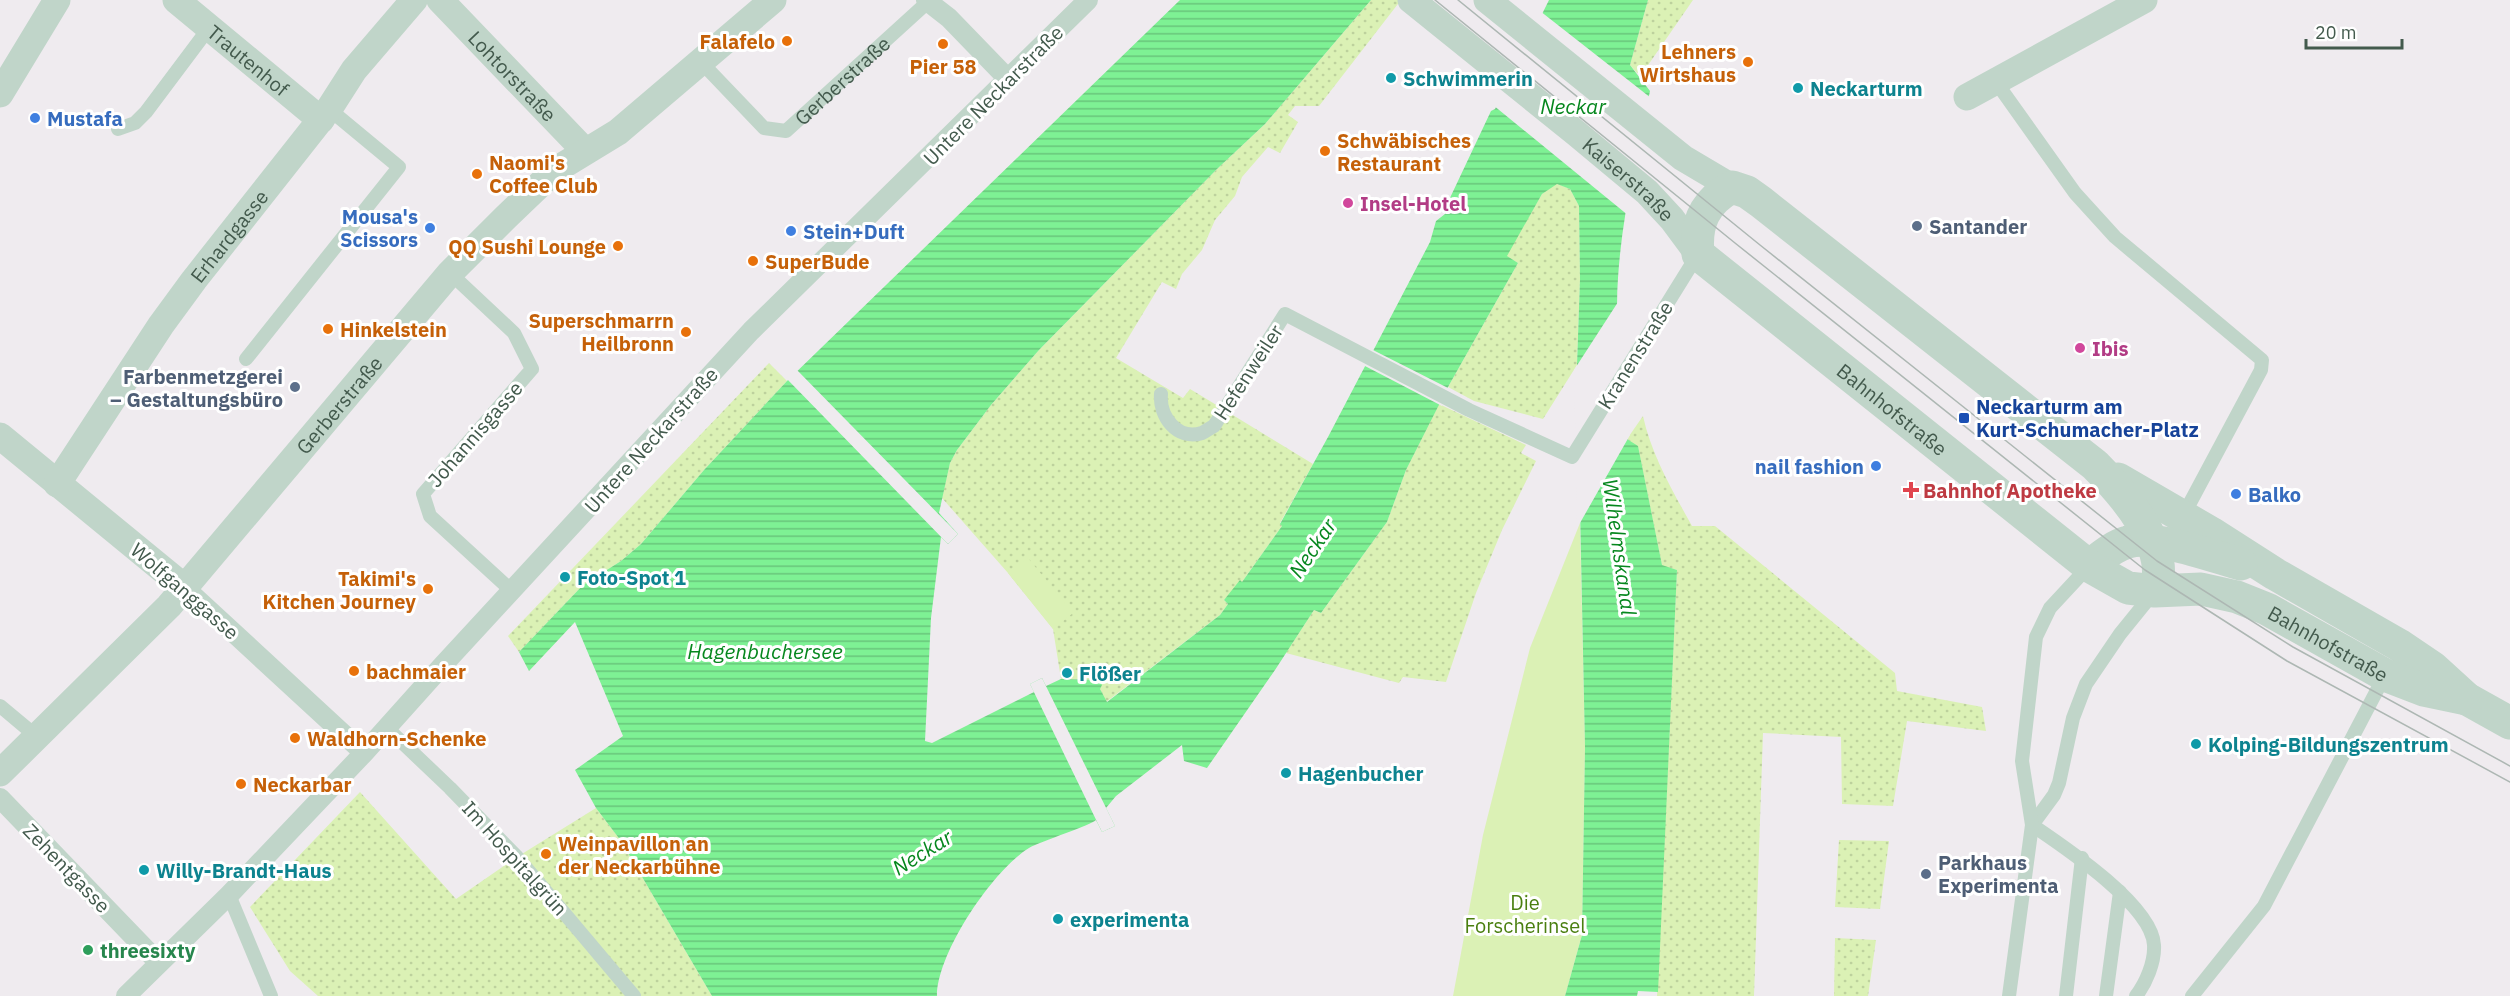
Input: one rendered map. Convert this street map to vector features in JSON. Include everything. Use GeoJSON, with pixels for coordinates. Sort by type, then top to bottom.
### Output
{"type":"FeatureCollection","features":[{"type":"Feature","properties":{"kind":"street"},"geometry":{"type":"LineString","coordinates":[[0,94],[57,0]]}},
{"type":"Feature","properties":{"kind":"street","name":"Trautenhof"},"geometry":{"type":"LineString","coordinates":[[176,0],[209,28],[325,114]]}},
{"type":"Feature","properties":{"kind":"street","name":"Erhardgasse"},"geometry":{"type":"LineString","coordinates":[[57,484],[161,325],[325,114],[354,70],[414,0]]}},
{"type":"Feature","properties":{"kind":"street","name":"Lohtorstraße"},"geometry":{"type":"LineString","coordinates":[[440,0],[585,151]]}},
{"type":"Feature","properties":{"kind":"street","name":"Untere Neckarstraße"},"geometry":{"type":"LineString","coordinates":[[126,996],[229,895],[364,753],[752,331],[1088,0]]}},
{"type":"Feature","properties":{"kind":"street","name":"Kaiserstraße"},"geometry":{"type":"LineString","coordinates":[[1411,0],[1647,192],[1672,219],[1698,254]]}},
{"type":"Feature","properties":{"kind":"street"},"geometry":{"type":"LineString","coordinates":[[1487,0],[1701,171],[1732,187]]}},
{"type":"Feature","properties":{"kind":"street"},"geometry":{"type":"LineString","coordinates":[[1967,98],[2144,0]]}},
{"type":"Feature","properties":{"kind":"street","name":"Gerberstraße"},"geometry":{"type":"LineString","coordinates":[[0,773],[152,622],[184,587],[450,273],[543,181],[585,151],[618,132],[771,1]]}},
{"type":"Feature","properties":{"kind":"street","name":"Gerberstraße"},"geometry":{"type":"LineString","coordinates":[[928,1],[950,18],[1009,80]]}},
{"type":"Feature","properties":{"kind":"street"},"geometry":{"type":"LineString","coordinates":[[1698,254],[1696,233],[1702,217],[1721,193],[1732,187]]}},
{"type":"Feature","properties":{"kind":"street","name":"Bahnhofstraße"},"geometry":{"type":"LineString","coordinates":[[1732,187],[1747,192],[1761,202],[2095,465],[2183,516],[2275,574],[2399,645],[2433,668],[2467,699],[2510,723]]}},
{"type":"Feature","properties":{"kind":"street","name":"Bahnhofstraße"},"geometry":{"type":"LineString","coordinates":[[1698,254],[2089,566],[2128,588],[2155,591],[2201,589],[2237,597],[2267,609],[2385,675],[2424,690],[2467,699]]}},
{"type":"Feature","properties":{"kind":"street","name":"Wolfganggasse"},"geometry":{"type":"LineString","coordinates":[[0,436],[184,587],[364,753]]}},
{"type":"Feature","properties":{"kind":"street","name":"Bahnhofstraße"},"geometry":{"type":"LineString","coordinates":[[2095,465],[2123,496],[2152,542],[2160,579],[2155,591]]}},
{"type":"Feature","properties":{"kind":"street","name":"Bahnhofstraße"},"geometry":{"type":"LineString","coordinates":[[2089,566],[2115,547],[2130,541],[2182,547],[2275,574]]}},
{"type":"Feature","properties":{"kind":"street","name":"Zehentgasse"},"geometry":{"type":"LineString","coordinates":[[0,798],[159,963]]}},
{"type":"Feature","properties":{"kind":"lane","name":"Gerberstraße"},"geometry":{"type":"LineString","coordinates":[[701,62],[764,128],[786,131],[928,1]]}},
{"type":"Feature","properties":{"kind":"lane"},"geometry":{"type":"LineString","coordinates":[[118,129],[135,123],[146,112],[209,28]]}},
{"type":"Feature","properties":{"kind":"lane"},"geometry":{"type":"LineString","coordinates":[[1996,82],[2075,193],[2115,237],[2262,360],[2261,370],[2183,516]]}},
{"type":"Feature","properties":{"kind":"lane"},"geometry":{"type":"LineString","coordinates":[[246,359],[399,167],[325,114]]}},
{"type":"Feature","properties":{"kind":"lane","name":"Kranenstraße"},"geometry":{"type":"LineString","coordinates":[[1572,458],[1698,254]]}},
{"type":"Feature","properties":{"kind":"lane","name":"Johannisgasse"},"geometry":{"type":"LineString","coordinates":[[450,273],[514,333],[532,369],[423,494],[430,516],[513,592]]}},
{"type":"Feature","properties":{"kind":"lane","name":"Hefenweiler"},"geometry":{"type":"LineString","coordinates":[[1161,394],[1160,407],[1166,420],[1177,429],[1189,434],[1201,433],[1214,426],[1285,314],[1469,410],[1572,458]]}},
{"type":"Feature","properties":{"kind":"lane"},"geometry":{"type":"LineString","coordinates":[[2009,996],[2032,825],[2022,761],[2036,637],[2050,608],[2089,566]]}},
{"type":"Feature","properties":{"kind":"lane"},"geometry":{"type":"LineString","coordinates":[[2032,825],[2054,795],[2059,783],[2073,718],[2086,684],[2120,634],[2155,591]]}},
{"type":"Feature","properties":{"kind":"lane"},"geometry":{"type":"LineString","coordinates":[[2192,996],[2264,906],[2385,675]]}},
{"type":"Feature","properties":{"kind":"lane"},"geometry":{"type":"LineString","coordinates":[[0,705],[36,736]]}},
{"type":"Feature","properties":{"kind":"lane","name":"Im Hospitalgrün"},"geometry":{"type":"LineString","coordinates":[[387,728],[517,857],[634,996]]}},
{"type":"Feature","properties":{"kind":"lane"},"geometry":{"type":"LineString","coordinates":[[2032,825],[2082,858],[2120,892],[2144,922],[2154,944],[2151,965],[2142,989],[2136,996]]}},
{"type":"Feature","properties":{"kind":"lane"},"geometry":{"type":"LineString","coordinates":[[2066,996],[2082,858]]}},
{"type":"Feature","properties":{"kind":"lane"},"geometry":{"type":"LineString","coordinates":[[2106,996],[2120,892]]}},
{"type":"Feature","properties":{"kind":"lane"},"geometry":{"type":"LineString","coordinates":[[229,895],[271,996]]}},
{"type":"Feature","properties":{"kind":"green space"},"geometry":{"type":"Polygon","coordinates":[[[1371,0],[1401,0],[1319,106],[1295,106],[1288,115],[1298,122],[1280,153],[1268,147],[1242,177],[1235,196],[1215,220],[1202,250],[1182,274],[1176,289],[1162,282],[1116,358],[1183,398],[1190,389],[1313,464],[1280,523],[1282,526],[1242,582],[1224,600],[1228,604],[1220,615],[1106,702],[1099,680],[1061,679],[1053,629],[1008,573],[942,498],[950,463],[991,405],[1039,350],[1217,169],[1265,124],[1371,0]]]}},
{"type":"Feature","properties":{"kind":"green space"},"geometry":{"type":"Polygon","coordinates":[[[1648,0],[1693,0],[1644,71],[1637,73],[1630,65],[1648,0]]]}},
{"type":"Feature","properties":{"kind":"green space"},"geometry":{"type":"Polygon","coordinates":[[[1556,183],[1570,189],[1579,206],[1580,279],[1577,365],[1543,419],[1474,401],[1448,387],[1518,263],[1506,256],[1542,194],[1556,183]]]}},
{"type":"Feature","properties":{"kind":"green space"},"geometry":{"type":"Polygon","coordinates":[[[769,363],[787,381],[704,470],[641,544],[621,561],[583,585],[519,652],[508,636],[769,363]]]}},
{"type":"Feature","properties":{"kind":"green space"},"geometry":{"type":"Polygon","coordinates":[[[1439,404],[1526,445],[1521,453],[1536,461],[1502,530],[1476,593],[1446,682],[1403,677],[1399,683],[1286,653],[1314,610],[1321,613],[1387,522],[1406,470],[1439,404]]]}},
{"type":"Feature","properties":{"kind":"green space"},"geometry":{"type":"Polygon","coordinates":[[[1643,416],[1657,459],[1692,526],[1715,526],[1895,673],[1897,691],[1982,707],[1986,731],[1907,721],[1893,806],[1842,804],[1841,737],[1763,733],[1754,996],[1657,996],[1677,570],[1662,566],[1638,447],[1627,439],[1643,416]]]}},
{"type":"Feature","properties":{"kind":"green space","name":"Die Forscherinsel"},"geometry":{"type":"Polygon","coordinates":[[[1580,523],[1585,747],[1582,935],[1565,996],[1453,996],[1483,835],[1530,648],[1580,523]]]}},
{"type":"Feature","properties":{"kind":"green space"},"geometry":{"type":"Polygon","coordinates":[[[1028,558],[1073,613],[1053,629],[1008,573],[1028,558]]]}},
{"type":"Feature","properties":{"kind":"green space"},"geometry":{"type":"Polygon","coordinates":[[[360,792],[456,899],[517,857],[596,808],[621,841],[712,996],[318,996],[290,971],[250,907],[360,792]]]}},
{"type":"Feature","properties":{"kind":"green space"},"geometry":{"type":"Polygon","coordinates":[[[1839,840],[1889,841],[1880,909],[1835,907],[1839,840]]]}},
{"type":"Feature","properties":{"kind":"green space"},"geometry":{"type":"Polygon","coordinates":[[[1835,938],[1876,940],[1868,996],[1834,996],[1835,938]]]}},
{"type":"Feature","properties":{"kind":"water"},"geometry":{"type":"Polygon","coordinates":[[[1180,0],[1371,0],[1265,124],[1217,169],[1039,350],[991,405],[957,450],[950,463],[939,513],[958,534],[948,544],[941,537],[931,618],[925,741],[932,743],[1034,692],[1030,684],[1042,678],[1046,686],[1061,679],[1099,680],[1102,685],[1100,689],[1107,702],[1220,615],[1228,604],[1224,600],[1240,580],[1242,582],[1282,526],[1280,524],[1430,242],[1436,221],[1445,214],[1449,200],[1491,111],[1495,109],[1549,0],[1648,0],[1630,65],[1650,91],[1623,231],[1617,318],[1627,439],[1638,446],[1662,565],[1677,570],[1658,992],[1638,991],[1637,996],[1565,996],[1582,935],[1585,747],[1577,365],[1580,279],[1579,206],[1570,189],[1557,184],[1542,194],[1507,256],[1518,263],[1448,387],[1406,470],[1387,522],[1321,613],[1314,610],[1207,768],[1184,761],[1182,745],[1116,796],[1106,808],[1115,826],[1102,832],[1096,820],[1035,845],[1015,859],[984,893],[957,936],[939,978],[937,996],[712,996],[621,841],[596,808],[575,770],[623,736],[575,622],[529,671],[519,652],[583,585],[621,561],[641,544],[704,470],[787,381],[1180,0]]]}},
{"type":"Feature","properties":{"kind":"pier"},"geometry":{"type":"Polygon","coordinates":[[[1540,11],[1651,98],[1629,216],[1493,105],[1540,11]]]}},
{"type":"Feature","properties":{"kind":"pier"},"geometry":{"type":"Polygon","coordinates":[[[1620,299],[1630,435],[1580,523],[1577,521],[1574,370],[1620,299]]]}},
{"type":"Feature","properties":{"kind":"pier"},"geometry":{"type":"Polygon","coordinates":[[[1371,349],[1450,389],[1442,406],[1363,365],[1371,349]]]}},
{"type":"Feature","properties":{"kind":"pier"},"geometry":{"type":"Polygon","coordinates":[[[796,369],[958,534],[948,544],[786,378],[796,369]]]}},
{"type":"Feature","properties":{"kind":"pier"},"geometry":{"type":"Polygon","coordinates":[[[1042,678],[1115,826],[1102,832],[1030,684],[1042,678]]]}},
{"type":"Feature","properties":{"kind":"tram line"},"geometry":{"type":"LineString","coordinates":[[1435,0],[2145,570],[2287,661],[2510,782]]}},
{"type":"Feature","properties":{"kind":"tram line"},"geometry":{"type":"LineString","coordinates":[[1458,0],[1760,245],[2157,561],[2293,647],[2510,766]]}},
{"type":"Feature","properties":{"kind":"place","name":"Falafelo"},"geometry":{"type":"Point","coordinates":[787,41]}},
{"type":"Feature","properties":{"kind":"place","name":"Pier 58"},"geometry":{"type":"Point","coordinates":[943,44]}},
{"type":"Feature","properties":{"kind":"place","name":"Lehners Wirtshaus"},"geometry":{"type":"Point","coordinates":[1748,62]}},
{"type":"Feature","properties":{"kind":"place","name":"Schwimmerin"},"geometry":{"type":"Point","coordinates":[1391,78]}},
{"type":"Feature","properties":{"kind":"place","name":"Neckarturm"},"geometry":{"type":"Point","coordinates":[1798,88]}},
{"type":"Feature","properties":{"kind":"place","name":"Mustafa"},"geometry":{"type":"Point","coordinates":[35,118]}},
{"type":"Feature","properties":{"kind":"place","name":"Schwäbisches Restaurant"},"geometry":{"type":"Point","coordinates":[1325,151]}},
{"type":"Feature","properties":{"kind":"place","name":"Naomi's Coffee Club"},"geometry":{"type":"Point","coordinates":[477,174]}},
{"type":"Feature","properties":{"kind":"place","name":"Insel-Hotel"},"geometry":{"type":"Point","coordinates":[1348,203]}},
{"type":"Feature","properties":{"kind":"place","name":"Santander"},"geometry":{"type":"Point","coordinates":[1917,226]}},
{"type":"Feature","properties":{"kind":"place","name":"Mousa's Scissors"},"geometry":{"type":"Point","coordinates":[430,228]}},
{"type":"Feature","properties":{"kind":"place","name":"Stein+Duft"},"geometry":{"type":"Point","coordinates":[791,231]}},
{"type":"Feature","properties":{"kind":"place","name":"QQ Sushi Lounge"},"geometry":{"type":"Point","coordinates":[618,246]}},
{"type":"Feature","properties":{"kind":"place","name":"SuperBude"},"geometry":{"type":"Point","coordinates":[753,261]}},
{"type":"Feature","properties":{"kind":"place","name":"Hinkelstein"},"geometry":{"type":"Point","coordinates":[328,329]}},
{"type":"Feature","properties":{"kind":"place","name":"Superschmarrn Heilbronn"},"geometry":{"type":"Point","coordinates":[686,332]}},
{"type":"Feature","properties":{"kind":"place","name":"Ibis"},"geometry":{"type":"Point","coordinates":[2080,348]}},
{"type":"Feature","properties":{"kind":"place","name":"Farbenmetzgerei – Gestaltungsbüro"},"geometry":{"type":"Point","coordinates":[295,387]}},
{"type":"Feature","properties":{"kind":"place","name":"Neckarturm am Kurt-Schumacher-Platz"},"geometry":{"type":"Point","coordinates":[1964,418]}},
{"type":"Feature","properties":{"kind":"place","name":"nail fashion"},"geometry":{"type":"Point","coordinates":[1876,466]}},
{"type":"Feature","properties":{"kind":"place","name":"Bahnhof Apotheke"},"geometry":{"type":"Point","coordinates":[1911,490]}},
{"type":"Feature","properties":{"kind":"place","name":"Balko"},"geometry":{"type":"Point","coordinates":[2236,494]}},
{"type":"Feature","properties":{"kind":"place","name":"Foto-Spot 1"},"geometry":{"type":"Point","coordinates":[565,577]}},
{"type":"Feature","properties":{"kind":"place","name":"Takimi's Kitchen Journey"},"geometry":{"type":"Point","coordinates":[428,589]}},
{"type":"Feature","properties":{"kind":"place","name":"bachmaier"},"geometry":{"type":"Point","coordinates":[354,671]}},
{"type":"Feature","properties":{"kind":"place","name":"Flößer"},"geometry":{"type":"Point","coordinates":[1067,673]}},
{"type":"Feature","properties":{"kind":"place","name":"Waldhorn-Schenke"},"geometry":{"type":"Point","coordinates":[295,738]}},
{"type":"Feature","properties":{"kind":"place","name":"Kolping-Bildungszentrum"},"geometry":{"type":"Point","coordinates":[2196,744]}},
{"type":"Feature","properties":{"kind":"place","name":"Hagenbucher"},"geometry":{"type":"Point","coordinates":[1286,773]}},
{"type":"Feature","properties":{"kind":"place","name":"Neckarbar"},"geometry":{"type":"Point","coordinates":[241,784]}},
{"type":"Feature","properties":{"kind":"place","name":"Weinpavillon an der Neckarbühne"},"geometry":{"type":"Point","coordinates":[546,854]}},
{"type":"Feature","properties":{"kind":"place","name":"Willy-Brandt-Haus"},"geometry":{"type":"Point","coordinates":[144,870]}},
{"type":"Feature","properties":{"kind":"place","name":"Parkhaus Experimenta"},"geometry":{"type":"Point","coordinates":[1926,874]}},
{"type":"Feature","properties":{"kind":"place","name":"experimenta"},"geometry":{"type":"Point","coordinates":[1058,919]}},
{"type":"Feature","properties":{"kind":"place","name":"threesixty"},"geometry":{"type":"Point","coordinates":[88,950]}},
{"type":"Feature","properties":{"kind":"water label","name":"Neckar"},"geometry":{"type":"Point","coordinates":[1573,106]}},
{"type":"Feature","properties":{"kind":"water label","name":"Wilhelmskanal"},"geometry":{"type":"Point","coordinates":[1620,547]}},
{"type":"Feature","properties":{"kind":"water label","name":"Neckar"},"geometry":{"type":"Point","coordinates":[1312,548]}},
{"type":"Feature","properties":{"kind":"water label","name":"Hagenbuchersee"},"geometry":{"type":"Point","coordinates":[765,651]}},
{"type":"Feature","properties":{"kind":"water label","name":"Neckar"},"geometry":{"type":"Point","coordinates":[922,852]}}]}
